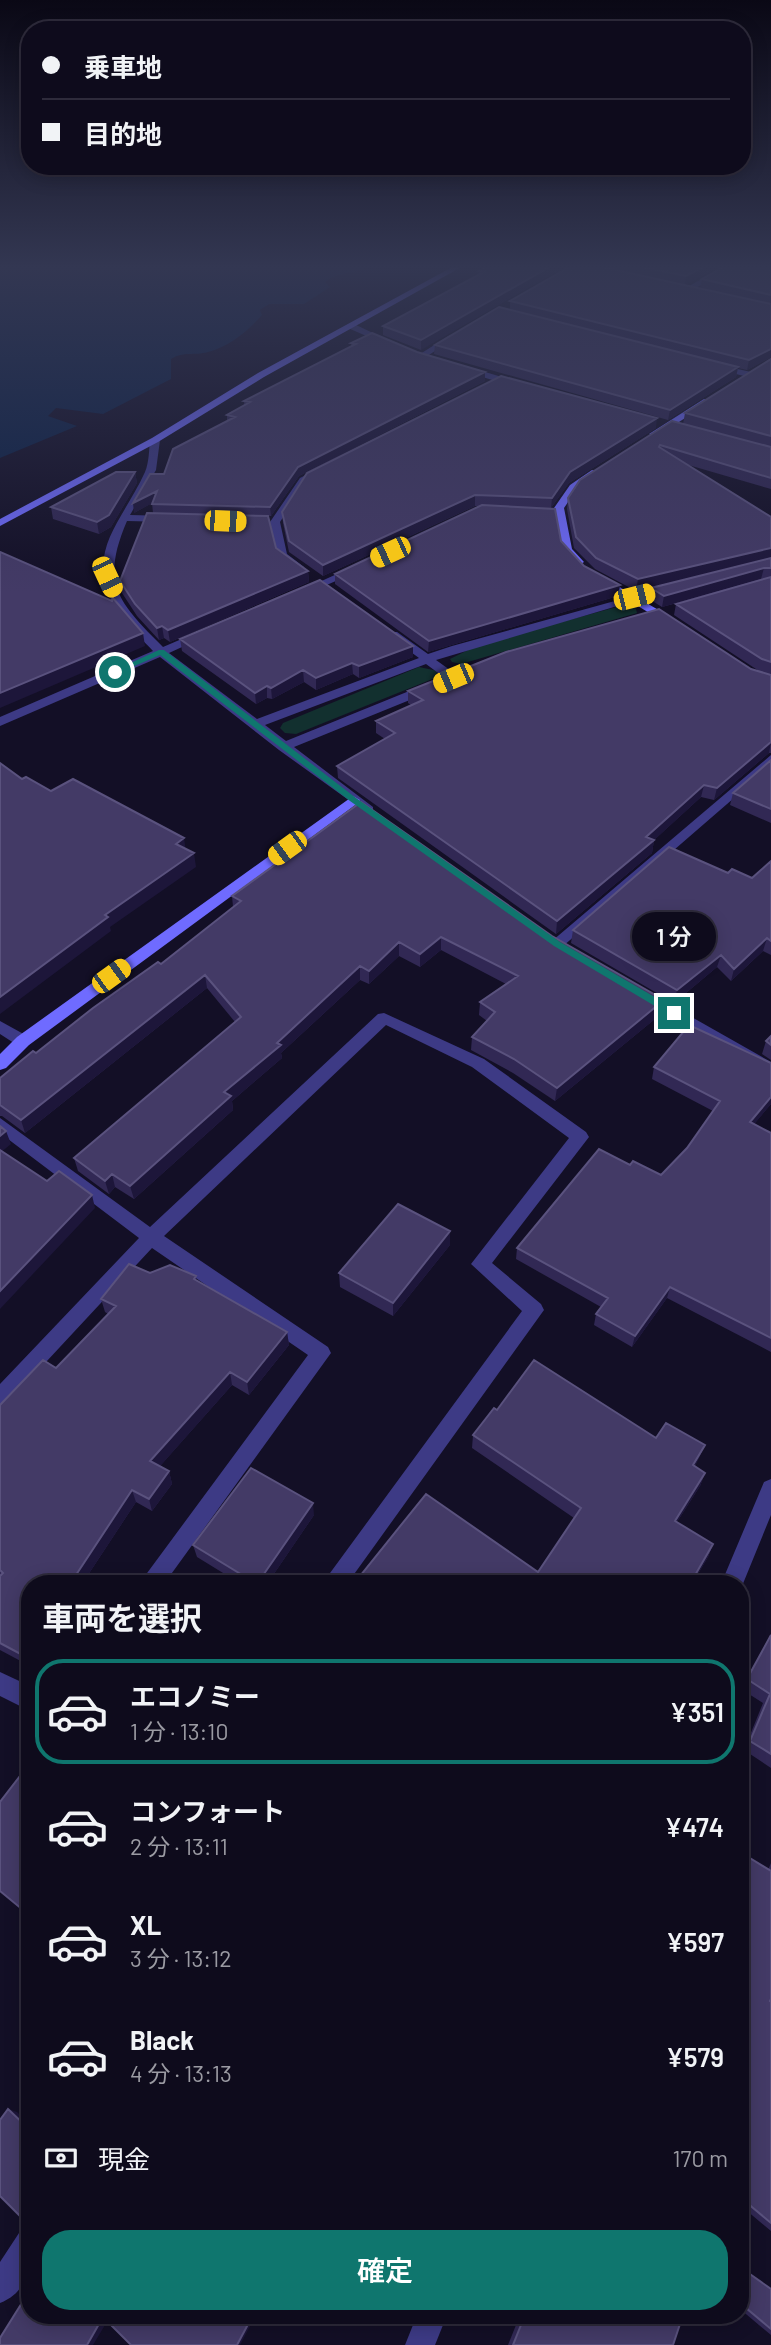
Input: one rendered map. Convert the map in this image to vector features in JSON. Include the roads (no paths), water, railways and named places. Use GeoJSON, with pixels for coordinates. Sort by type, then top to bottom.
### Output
{"type":"FeatureCollection","features":[{"type":"Feature","properties":{"kind":"street"},"geometry":{"type":"LineString","coordinates":[[0,523],[155,440],[264,374]]}},
{"type":"Feature","properties":{"kind":"street"},"geometry":{"type":"LineString","coordinates":[[481,374],[525,387]]}},
{"type":"Feature","properties":{"kind":"street"},"geometry":{"type":"LineString","coordinates":[[737,381],[747,374]]}},
{"type":"Feature","properties":{"kind":"street"},"geometry":{"type":"LineString","coordinates":[[487,386],[499,380]]}},
{"type":"Feature","properties":{"kind":"street"},"geometry":{"type":"LineString","coordinates":[[647,439],[714,396]]}},
{"type":"Feature","properties":{"kind":"street"},"geometry":{"type":"LineString","coordinates":[[655,422],[681,429]]}},
{"type":"Feature","properties":{"kind":"street"},"geometry":{"type":"LineString","coordinates":[[155,440],[151,470],[123,517],[112,544],[107,577],[125,615],[161,652],[376,816]]}},
{"type":"Feature","properties":{"kind":"street"},"geometry":{"type":"LineString","coordinates":[[605,466],[573,487],[559,508],[567,550],[589,573],[634,597],[684,630]]}},
{"type":"Feature","properties":{"kind":"street"},"geometry":{"type":"LineString","coordinates":[[328,468],[303,480],[275,522],[282,555],[332,591]]}},
{"type":"Feature","properties":{"kind":"street"},"geometry":{"type":"LineString","coordinates":[[546,514],[559,514]]}},
{"type":"Feature","properties":{"kind":"street"},"geometry":{"type":"LineString","coordinates":[[123,517],[178,519]]}},
{"type":"Feature","properties":{"kind":"street"},"geometry":{"type":"LineString","coordinates":[[261,522],[275,522]]}},
{"type":"Feature","properties":{"kind":"street"},"geometry":{"type":"LineString","coordinates":[[285,599],[371,561]]}},
{"type":"Feature","properties":{"kind":"street"},"geometry":{"type":"LineString","coordinates":[[254,725],[456,648],[682,586]]}},
{"type":"Feature","properties":{"kind":"street"},"geometry":{"type":"LineString","coordinates":[[648,619],[674,611]]}},
{"type":"Feature","properties":{"kind":"street"},"geometry":{"type":"LineString","coordinates":[[283,747],[459,675],[428,659],[385,629]]}},
{"type":"Feature","properties":{"kind":"street"},"geometry":{"type":"LineString","coordinates":[[0,722],[211,631]]}},
{"type":"Feature","properties":{"kind":"street"},"geometry":{"type":"LineString","coordinates":[[557,943],[771,759]]}},
{"type":"Feature","properties":{"kind":"street"},"geometry":{"type":"LineString","coordinates":[[0,1064],[23,1041],[353,800]]}},
{"type":"Feature","properties":{"kind":"street"},"geometry":{"type":"LineString","coordinates":[[627,985],[771,1069]]}},
{"type":"Feature","properties":{"kind":"street"},"geometry":{"type":"LineString","coordinates":[[0,1398],[151,1237],[384,1018],[478,1063],[580,1137],[480,1264],[534,1310],[340,1575]]}},
{"type":"Feature","properties":{"kind":"street"},"geometry":{"type":"LineString","coordinates":[[0,1026],[23,1041]]}},
{"type":"Feature","properties":{"kind":"street"},"geometry":{"type":"LineString","coordinates":[[0,1124],[151,1237],[321,1353],[157,1575]]}},
{"type":"Feature","properties":{"kind":"street"},"geometry":{"type":"LineString","coordinates":[[736,1575],[771,1489]]}},
{"type":"Feature","properties":{"kind":"street"},"geometry":{"type":"LineString","coordinates":[[0,1684],[21,1694]]}},
{"type":"Feature","properties":{"kind":"street"},"geometry":{"type":"LineString","coordinates":[[0,2288],[21,2257]]}},
{"type":"Feature","properties":{"kind":"street"},"geometry":{"type":"LineString","coordinates":[[419,2345],[428,2324]]}},
{"type":"Feature","properties":{"kind":"water"},"geometry":{"type":"Polygon","coordinates":[[[0,374],[171,374],[171,379],[103,414],[56,408],[48,416],[77,426],[0,458],[0,374]]]}}]}
